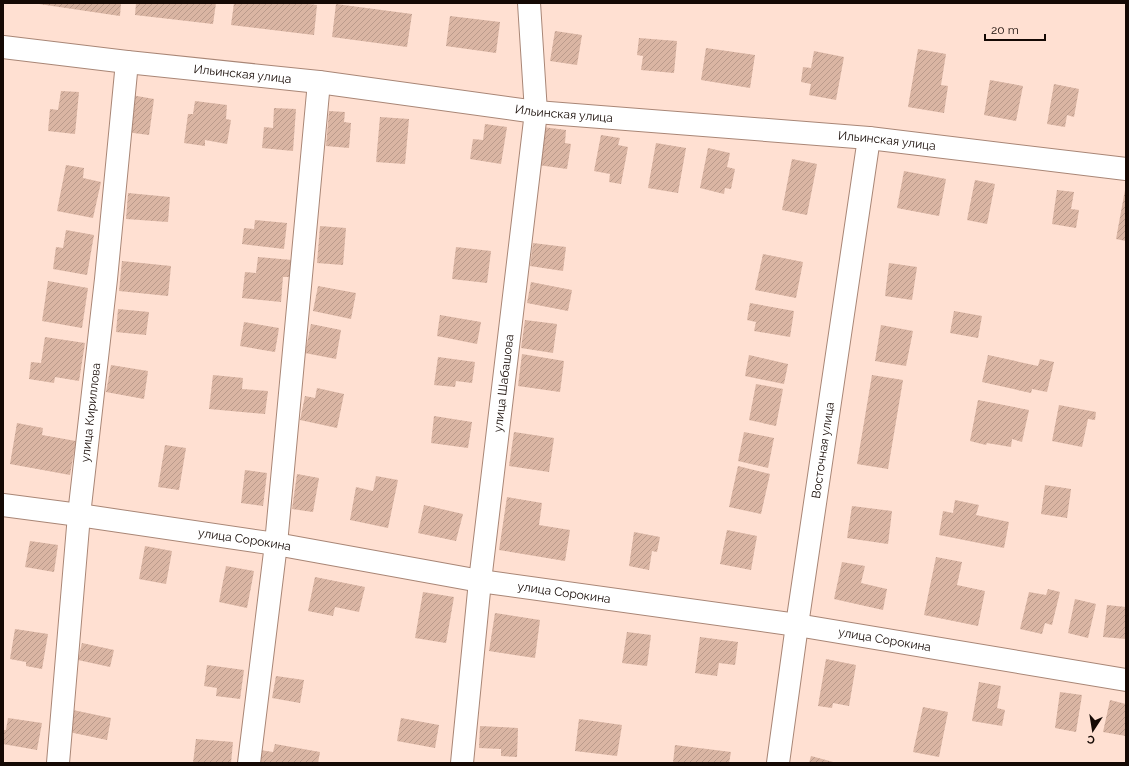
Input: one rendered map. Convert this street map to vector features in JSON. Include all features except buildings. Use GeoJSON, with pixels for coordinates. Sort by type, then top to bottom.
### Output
{"type":"FeatureCollection","features":[{"type":"Feature","properties":{"kind":"street","name":"улица Шабашова"},"geometry":{"type":"LineString","coordinates":[[462,763],[480,581],[536,112],[529,3]]}},
{"type":"Feature","properties":{"kind":"street","name":"Ильинская улица"},"geometry":{"type":"LineString","coordinates":[[3,47],[127,62],[319,82],[536,112],[869,138],[1126,169]]}},
{"type":"Feature","properties":{"kind":"street","name":"улица Кириллова"},"geometry":{"type":"LineString","coordinates":[[58,763],[79,515],[106,279],[127,62]]}},
{"type":"Feature","properties":{"kind":"street"},"geometry":{"type":"LineString","coordinates":[[249,763],[276,544],[319,82]]}},
{"type":"Feature","properties":{"kind":"street","name":"Восточная улица"},"geometry":{"type":"LineString","coordinates":[[778,763],[869,138]]}},
{"type":"Feature","properties":{"kind":"street","name":"улица Сорокина"},"geometry":{"type":"LineString","coordinates":[[3,505],[276,544],[480,581],[797,625],[1126,680]]}}]}
